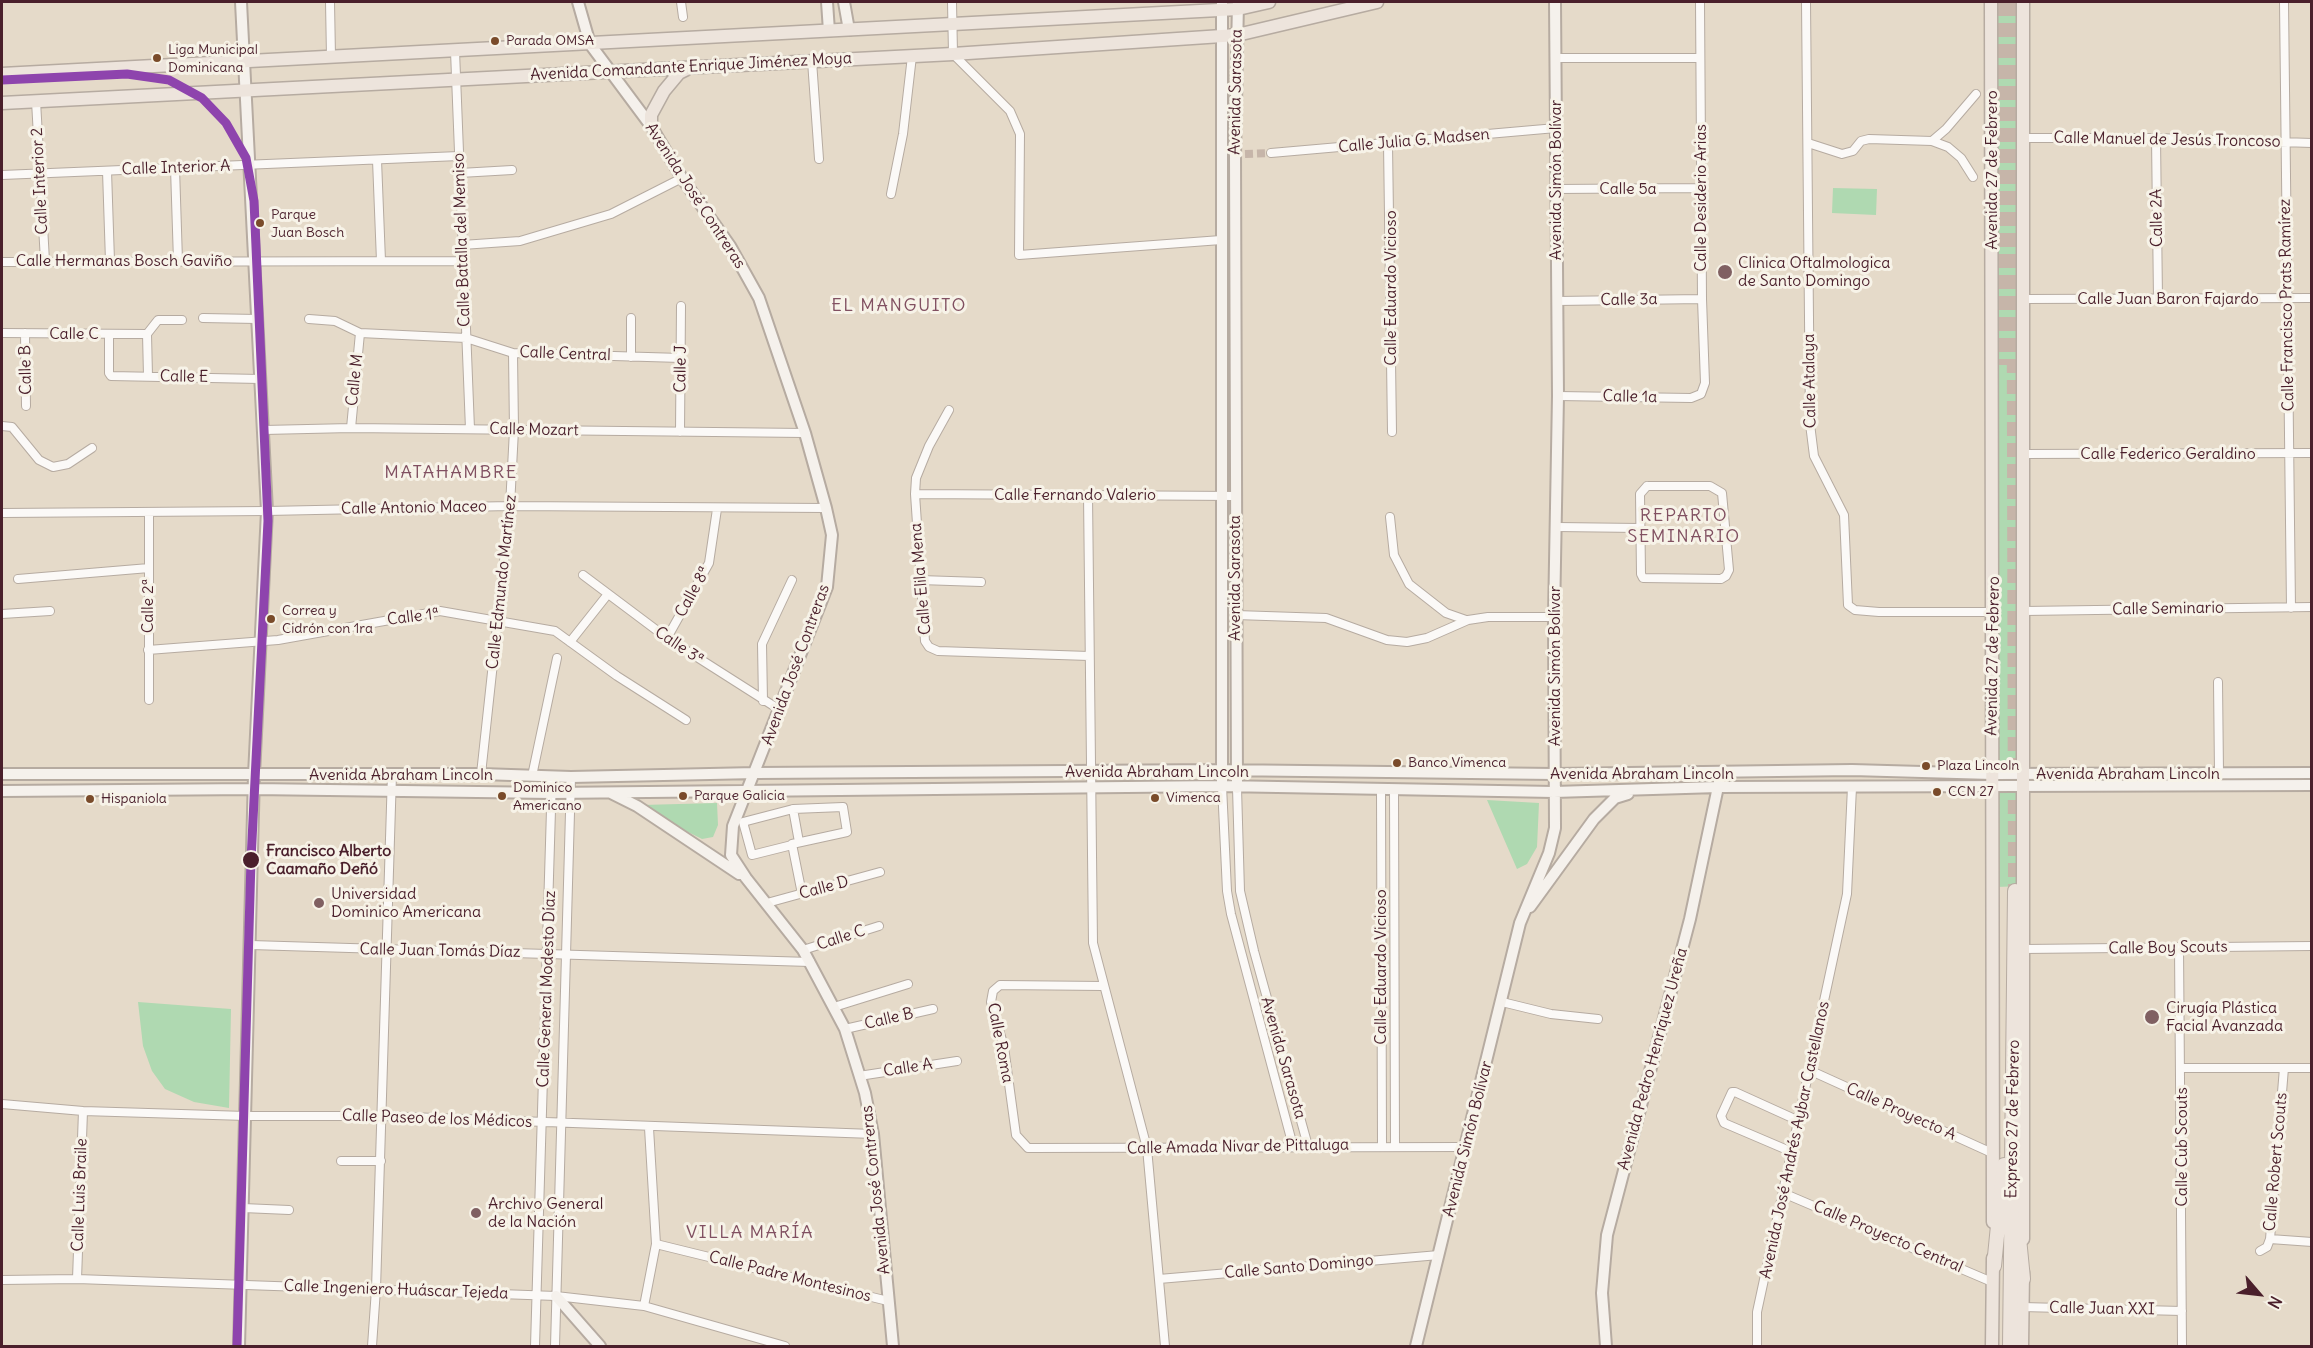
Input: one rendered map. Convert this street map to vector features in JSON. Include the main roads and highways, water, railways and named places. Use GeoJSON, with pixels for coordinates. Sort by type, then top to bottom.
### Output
{"type":"FeatureCollection","features":[{"type":"Feature","properties":{"kind":"highway","name":"Expreso 27 de Febrero"},"geometry":{"type":"LineString","coordinates":[[2010,891],[2008,1165],[2010,1347]]}},
{"type":"Feature","properties":{"kind":"highway","name":"Expreso 27 de Febrero"},"geometry":{"type":"LineString","coordinates":[[2002,1347],[2008,1165]]}},
{"type":"Feature","properties":{"kind":"highway"},"geometry":{"type":"LineString","coordinates":[[1994,1266],[2008,1165]]}},
{"type":"Feature","properties":{"kind":"highway"},"geometry":{"type":"LineString","coordinates":[[2008,1165],[2023,1279]]}},
{"type":"Feature","properties":{"kind":"main road"},"geometry":{"type":"LineString","coordinates":[[239,1347],[254,775],[267,511],[241,2]]}},
{"type":"Feature","properties":{"kind":"main road","name":"Avenida José Contreras"},"geometry":{"type":"LineString","coordinates":[[578,2],[590,44],[651,126],[682,178],[730,246],[759,298],[805,433],[826,508],[832,535],[827,587],[756,773],[733,826],[731,855],[746,878],[803,950],[845,1029],[873,1134],[893,1347]]}},
{"type":"Feature","properties":{"kind":"main road"},"geometry":{"type":"LineString","coordinates":[[827,2],[829,32]]}},
{"type":"Feature","properties":{"kind":"main road"},"geometry":{"type":"LineString","coordinates":[[844,2],[849,30]]}},
{"type":"Feature","properties":{"kind":"main road","name":"Avenida Comandante Enrique Jiménez Moya"},"geometry":{"type":"LineString","coordinates":[[2,74],[829,32],[1269,2]]}},
{"type":"Feature","properties":{"kind":"main road","name":"Avenida Comandante Enrique Jiménez Moya"},"geometry":{"type":"LineString","coordinates":[[2,103],[953,54],[1237,35],[1377,2]]}},
{"type":"Feature","properties":{"kind":"main road","name":"Avenida Simón Bolívar"},"geometry":{"type":"LineString","coordinates":[[1416,1347],[1520,923],[1553,842],[1558,396],[1555,2]]}},
{"type":"Feature","properties":{"kind":"main road","name":"Avenida 27 de Febrero"},"geometry":{"type":"LineString","coordinates":[[1991,2],[1994,612],[1992,1347]]}},
{"type":"Feature","properties":{"kind":"main road","name":"Avenida 27 de Febrero"},"geometry":{"type":"LineString","coordinates":[[2022,1347],[2025,781],[2023,2]]}},
{"type":"Feature","properties":{"kind":"main road","name":"Avenida Sarasota"},"geometry":{"type":"LineString","coordinates":[[1237,788],[1235,416],[1240,154],[1238,5]]}},
{"type":"Feature","properties":{"kind":"main road","name":"Avenida Sarasota"},"geometry":{"type":"LineString","coordinates":[[1222,6],[1222,786]]}},
{"type":"Feature","properties":{"kind":"main road"},"geometry":{"type":"LineString","coordinates":[[651,126],[651,115],[664,90],[679,73],[690,67]]}},
{"type":"Feature","properties":{"kind":"main road"},"geometry":{"type":"LineString","coordinates":[[1222,416],[1235,416]]}},
{"type":"Feature","properties":{"kind":"main road","name":"Avenida Abraham Lincoln"},"geometry":{"type":"LineString","coordinates":[[2,774],[481,774],[571,777],[756,773],[1221,770],[1380,774],[1554,774],[1852,770],[1992,780],[2312,785]]}},
{"type":"Feature","properties":{"kind":"main road"},"geometry":{"type":"LineString","coordinates":[[1393,773],[1394,789]]}},
{"type":"Feature","properties":{"kind":"main road","name":"Avenida Pedro Henríquez Ureña"},"geometry":{"type":"LineString","coordinates":[[1606,1347],[1602,1293],[1607,1235],[1690,919],[1722,773]]}},
{"type":"Feature","properties":{"kind":"main road","name":"Avenida Abraham Lincoln"},"geometry":{"type":"LineString","coordinates":[[2025,781],[2219,773],[2312,773]]}},
{"type":"Feature","properties":{"kind":"main road"},"geometry":{"type":"LineString","coordinates":[[1380,774],[1381,789]]}},
{"type":"Feature","properties":{"kind":"main road","name":"Avenida Abraham Lincoln"},"geometry":{"type":"LineString","coordinates":[[2,791],[254,789],[570,793],[1222,786],[1554,792],[1718,787],[1852,787],[1992,780]]}},
{"type":"Feature","properties":{"kind":"main road"},"geometry":{"type":"LineString","coordinates":[[608,791],[637,806],[746,878]]}},
{"type":"Feature","properties":{"kind":"main road"},"geometry":{"type":"LineString","coordinates":[[1520,923],[1606,806],[1615,798],[1640,791]]}},
{"type":"Feature","properties":{"kind":"main road"},"geometry":{"type":"LineString","coordinates":[[556,1296],[600,1347]]}},
{"type":"Feature","properties":{"kind":"tunnel"},"geometry":{"type":"LineString","coordinates":[[2003,2],[2004,365]]}},
{"type":"Feature","properties":{"kind":"tunnel"},"geometry":{"type":"LineString","coordinates":[[2013,2],[2015,891]]}},
{"type":"Feature","properties":{"kind":"tunnel"},"geometry":{"type":"LineString","coordinates":[[1245,154],[1271,153]]}},
{"type":"Feature","properties":{"kind":"place","name":"Parada OMSA"},"geometry":{"type":"Point","coordinates":[495,41]}},
{"type":"Feature","properties":{"kind":"place","name":"Liga Municipal Dominicana"},"geometry":{"type":"Point","coordinates":[157,58]}},
{"type":"Feature","properties":{"kind":"place","name":"Parque Juan Bosch"},"geometry":{"type":"Point","coordinates":[260,223]}},
{"type":"Feature","properties":{"kind":"place","name":"Clinica Oftalmologica de Santo Domingo"},"geometry":{"type":"Point","coordinates":[1725,272]}},
{"type":"Feature","properties":{"kind":"place","name":"Correa y Cidrón con 1ra"},"geometry":{"type":"Point","coordinates":[271,619]}},
{"type":"Feature","properties":{"kind":"place","name":"Banco Vimenca"},"geometry":{"type":"Point","coordinates":[1397,763]}},
{"type":"Feature","properties":{"kind":"place","name":"Plaza Lincoln"},"geometry":{"type":"Point","coordinates":[1926,766]}},
{"type":"Feature","properties":{"kind":"place","name":"CCN 27"},"geometry":{"type":"Point","coordinates":[1937,792]}},
{"type":"Feature","properties":{"kind":"place","name":"Dominico Americano"},"geometry":{"type":"Point","coordinates":[502,796]}},
{"type":"Feature","properties":{"kind":"place","name":"Parque Galicia"},"geometry":{"type":"Point","coordinates":[683,796]}},
{"type":"Feature","properties":{"kind":"place","name":"Vimenca"},"geometry":{"type":"Point","coordinates":[1155,798]}},
{"type":"Feature","properties":{"kind":"place","name":"Hispaniola"},"geometry":{"type":"Point","coordinates":[90,799]}},
{"type":"Feature","properties":{"kind":"place","name":"Francisco Alberto Caamaño Deñó"},"geometry":{"type":"Point","coordinates":[251,860]}},
{"type":"Feature","properties":{"kind":"place","name":"Universidad Dominico Americana"},"geometry":{"type":"Point","coordinates":[319,903]}},
{"type":"Feature","properties":{"kind":"place","name":"Cirugía Plástica Facial Avanzada"},"geometry":{"type":"Point","coordinates":[2152,1017]}},
{"type":"Feature","properties":{"kind":"place","name":"Archivo General de la Nación"},"geometry":{"type":"Point","coordinates":[476,1213]}},
{"type":"Feature","properties":{"kind":"district","name":"EL MANGUITO"},"geometry":{"type":"Point","coordinates":[899,306]}},
{"type":"Feature","properties":{"kind":"district","name":"MATAHAMBRE"},"geometry":{"type":"Point","coordinates":[451,473]}},
{"type":"Feature","properties":{"kind":"district","name":"REPARTO SEMINARIO"},"geometry":{"type":"Point","coordinates":[1684,526]}},
{"type":"Feature","properties":{"kind":"district","name":"VILLA MARÍA"},"geometry":{"type":"Point","coordinates":[750,1233]}}]}
